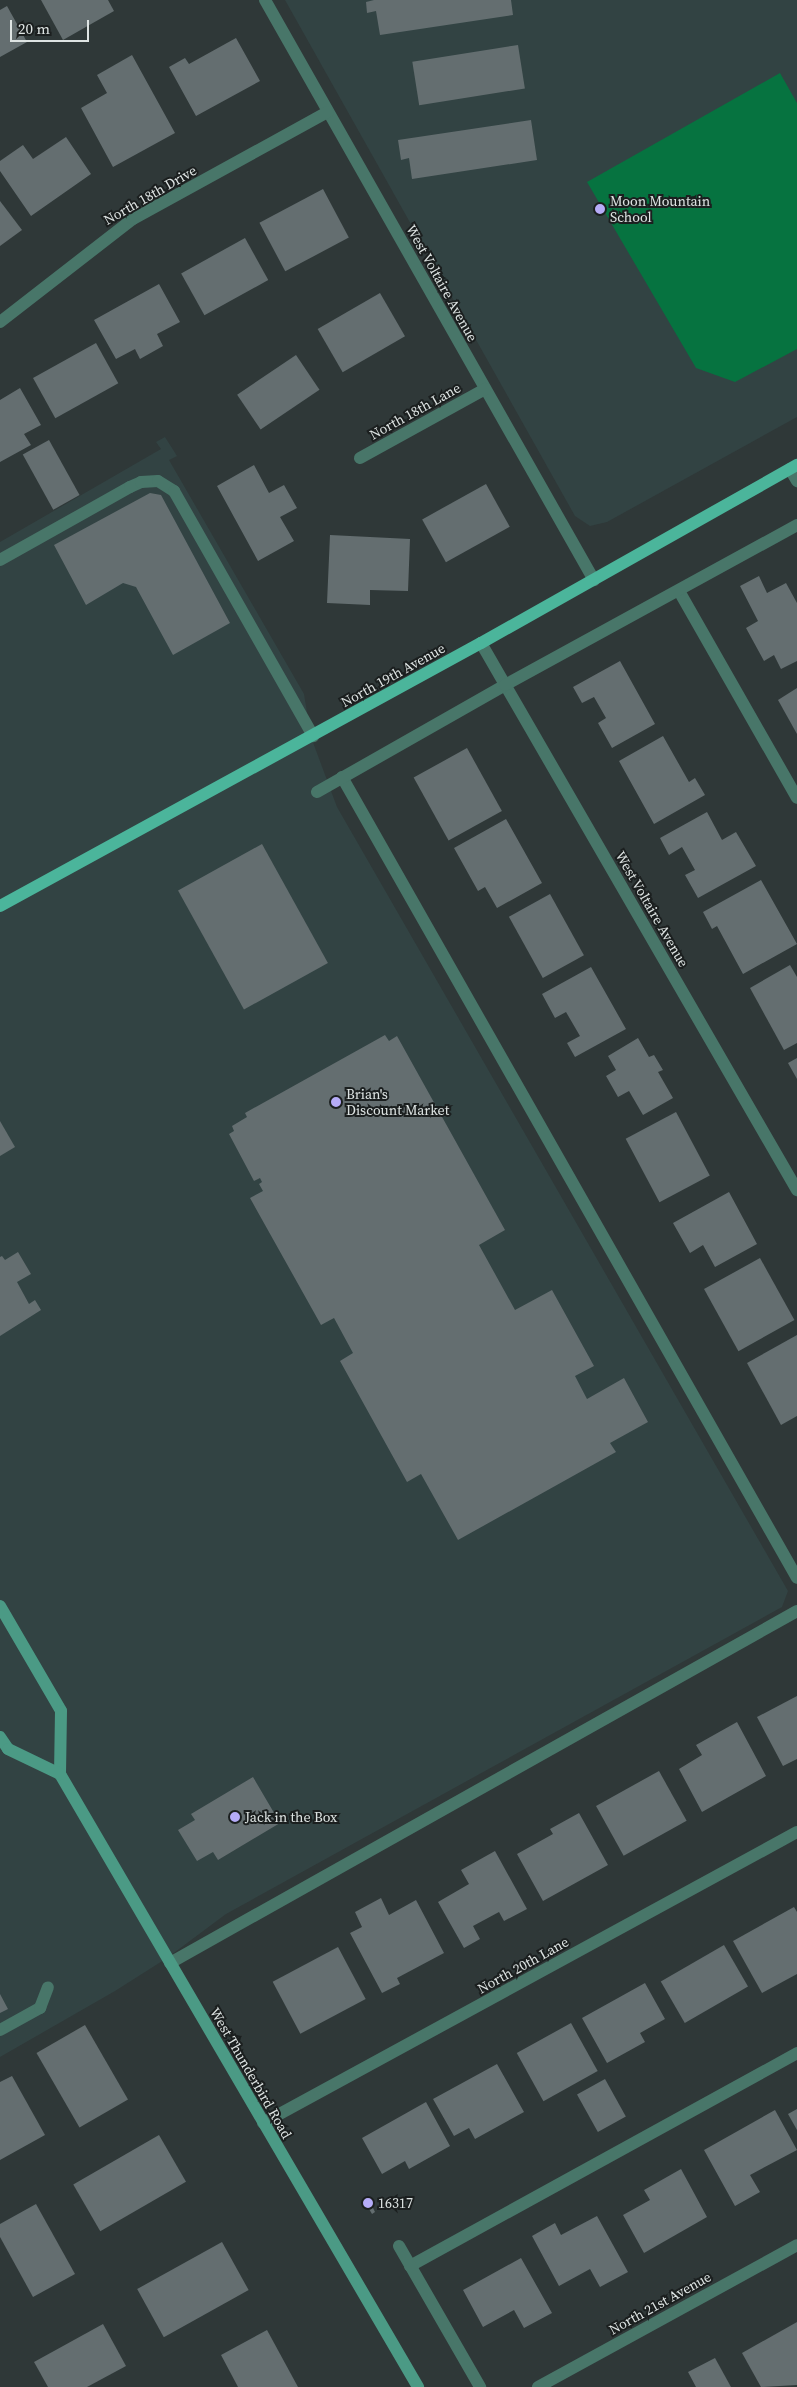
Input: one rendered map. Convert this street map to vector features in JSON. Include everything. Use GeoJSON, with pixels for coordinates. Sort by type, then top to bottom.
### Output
{"type":"FeatureCollection","features":[{"type":"Feature","properties":{"kind":"main road","name":"North 19th Avenue"},"geometry":{"type":"LineString","coordinates":[[0,906],[313,736],[794,467]]}},
{"type":"Feature","properties":{"kind":"main road"},"geometry":{"type":"LineString","coordinates":[[0,1606],[61,1711],[60,1774],[8,1749],[0,1737]]}},
{"type":"Feature","properties":{"kind":"main road","name":"West Thunderbird Road"},"geometry":{"type":"LineString","coordinates":[[60,1774],[418,2387]]}},
{"type":"Feature","properties":{"kind":"street","name":"West Voltaire Avenue"},"geometry":{"type":"LineString","coordinates":[[265,0],[594,580]]}},
{"type":"Feature","properties":{"kind":"street","name":"North 18th Drive"},"geometry":{"type":"LineString","coordinates":[[0,322],[133,219],[328,112]]}},
{"type":"Feature","properties":{"kind":"street","name":"North 18th Lane"},"geometry":{"type":"LineString","coordinates":[[360,458],[484,389]]}},
{"type":"Feature","properties":{"kind":"street"},"geometry":{"type":"LineString","coordinates":[[794,467],[797,481]]}},
{"type":"Feature","properties":{"kind":"street"},"geometry":{"type":"LineString","coordinates":[[0,560],[141,482],[158,481],[174,491],[313,736]]}},
{"type":"Feature","properties":{"kind":"street"},"geometry":{"type":"LineString","coordinates":[[317,792],[504,685],[797,525]]}},
{"type":"Feature","properties":{"kind":"street"},"geometry":{"type":"LineString","coordinates":[[679,591],[797,798]]}},
{"type":"Feature","properties":{"kind":"street","name":"West Voltaire Avenue"},"geometry":{"type":"LineString","coordinates":[[481,643],[797,1190]]}},
{"type":"Feature","properties":{"kind":"street"},"geometry":{"type":"LineString","coordinates":[[342,777],[797,1578]]}},
{"type":"Feature","properties":{"kind":"street"},"geometry":{"type":"LineString","coordinates":[[170,1963],[797,1611]]}},
{"type":"Feature","properties":{"kind":"street","name":"North 20th Lane"},"geometry":{"type":"LineString","coordinates":[[263,2123],[797,1832]]}},
{"type":"Feature","properties":{"kind":"street"},"geometry":{"type":"LineString","coordinates":[[0,2030],[40,2008],[48,1987]]}},
{"type":"Feature","properties":{"kind":"street"},"geometry":{"type":"LineString","coordinates":[[410,2266],[797,2053]]}},
{"type":"Feature","properties":{"kind":"street","name":"North 21st Avenue"},"geometry":{"type":"LineString","coordinates":[[538,2387],[797,2245]]}},
{"type":"Feature","properties":{"kind":"street"},"geometry":{"type":"LineString","coordinates":[[398,2246],[480,2387]]}},
{"type":"Feature","properties":{"kind":"shaded area","name":"Moon Mountain School"},"geometry":{"type":"Polygon","coordinates":[[[285,0],[797,0],[797,417],[607,522],[590,526],[575,516],[285,0]]]}},
{"type":"Feature","properties":{"kind":"shaded area"},"geometry":{"type":"Polygon","coordinates":[[[165,437],[177,456],[169,460],[304,694],[311,737],[337,807],[788,1591],[782,1607],[226,1914],[167,1958],[115,1991],[0,2057],[0,542],[161,449],[156,442],[165,437]]]}},
{"type":"Feature","properties":{"kind":"green space"},"geometry":{"type":"Polygon","coordinates":[[[780,73],[797,103],[797,349],[735,382],[696,368],[587,182],[780,73]]]}},
{"type":"Feature","properties":{"kind":"building"},"geometry":{"type":"Polygon","coordinates":[[[41,0],[108,0],[114,11],[63,40],[41,0]]]}},
{"type":"Feature","properties":{"kind":"building"},"geometry":{"type":"Polygon","coordinates":[[[374,0],[511,0],[513,15],[380,35],[376,11],[367,13],[366,2],[374,0]]]}},
{"type":"Feature","properties":{"kind":"building"},"geometry":{"type":"Polygon","coordinates":[[[7,6],[27,42],[0,57],[0,10],[7,6]]]}},
{"type":"Feature","properties":{"kind":"building"},"geometry":{"type":"Polygon","coordinates":[[[236,38],[260,81],[196,116],[169,67],[185,58],[189,64],[236,38]]]}},
{"type":"Feature","properties":{"kind":"building"},"geometry":{"type":"Polygon","coordinates":[[[518,45],[525,88],[419,105],[412,62],[518,45]]]}},
{"type":"Feature","properties":{"kind":"building"},"geometry":{"type":"Polygon","coordinates":[[[132,55],[175,133],[113,167],[81,108],[107,93],[97,75],[132,55]]]}},
{"type":"Feature","properties":{"kind":"building"},"geometry":{"type":"Polygon","coordinates":[[[531,120],[537,160],[412,179],[409,158],[401,160],[398,140],[531,120]]]}},
{"type":"Feature","properties":{"kind":"building"},"geometry":{"type":"Polygon","coordinates":[[[66,137],[91,174],[31,216],[0,171],[0,161],[23,145],[33,159],[66,137]]]}},
{"type":"Feature","properties":{"kind":"building"},"geometry":{"type":"Polygon","coordinates":[[[323,189],[349,238],[285,271],[259,223],[323,189]]]}},
{"type":"Feature","properties":{"kind":"building"},"geometry":{"type":"Polygon","coordinates":[[[0,201],[22,230],[0,246],[0,201]]]}},
{"type":"Feature","properties":{"kind":"building"},"geometry":{"type":"Polygon","coordinates":[[[245,238],[268,280],[204,315],[181,273],[245,238]]]}},
{"type":"Feature","properties":{"kind":"building"},"geometry":{"type":"Polygon","coordinates":[[[159,284],[180,322],[157,334],[163,346],[140,359],[135,349],[116,359],[94,320],[159,284]]]}},
{"type":"Feature","properties":{"kind":"building"},"geometry":{"type":"Polygon","coordinates":[[[380,293],[405,336],[343,372],[318,329],[380,293]]]}},
{"type":"Feature","properties":{"kind":"building"},"geometry":{"type":"Polygon","coordinates":[[[96,343],[118,383],[55,418],[33,378],[96,343]]]}},
{"type":"Feature","properties":{"kind":"building"},"geometry":{"type":"Polygon","coordinates":[[[296,355],[319,390],[261,430],[237,395],[296,355]]]}},
{"type":"Feature","properties":{"kind":"building"},"geometry":{"type":"Polygon","coordinates":[[[20,388],[41,425],[24,434],[31,445],[0,462],[0,400],[20,388]]]}},
{"type":"Feature","properties":{"kind":"building"},"geometry":{"type":"Polygon","coordinates":[[[49,440],[80,495],[53,510],[23,455],[49,440]]]}},
{"type":"Feature","properties":{"kind":"building"},"geometry":{"type":"Polygon","coordinates":[[[254,465],[269,493],[284,485],[297,508],[280,517],[294,541],[258,561],[217,486],[254,465]]]}},
{"type":"Feature","properties":{"kind":"building"},"geometry":{"type":"Polygon","coordinates":[[[486,484],[510,527],[446,562],[422,519],[486,484]]]}},
{"type":"Feature","properties":{"kind":"building"},"geometry":{"type":"Polygon","coordinates":[[[150,493],[161,495],[230,623],[173,655],[136,587],[123,583],[86,605],[54,545],[150,493]]]}},
{"type":"Feature","properties":{"kind":"building"},"geometry":{"type":"Polygon","coordinates":[[[330,535],[410,539],[408,591],[370,590],[370,605],[327,603],[330,535]]]}},
{"type":"Feature","properties":{"kind":"building"},"geometry":{"type":"Polygon","coordinates":[[[759,576],[767,593],[786,583],[797,603],[797,661],[781,669],[774,655],[764,661],[746,628],[758,621],[740,586],[759,576]]]}},
{"type":"Feature","properties":{"kind":"building"},"geometry":{"type":"Polygon","coordinates":[[[620,661],[655,724],[612,748],[598,723],[606,718],[594,697],[582,703],[573,687],[620,661]]]}},
{"type":"Feature","properties":{"kind":"building"},"geometry":{"type":"Polygon","coordinates":[[[797,688],[797,734],[778,700],[797,688]]]}},
{"type":"Feature","properties":{"kind":"building"},"geometry":{"type":"Polygon","coordinates":[[[663,736],[689,782],[695,778],[705,795],[654,824],[619,761],[663,736]]]}},
{"type":"Feature","properties":{"kind":"building"},"geometry":{"type":"Polygon","coordinates":[[[467,748],[502,811],[449,841],[414,778],[467,748]]]}},
{"type":"Feature","properties":{"kind":"building"},"geometry":{"type":"Polygon","coordinates":[[[707,812],[722,840],[736,832],[756,866],[698,898],[685,875],[695,870],[682,847],[669,855],[660,838],[707,812]]]}},
{"type":"Feature","properties":{"kind":"building"},"geometry":{"type":"Polygon","coordinates":[[[506,819],[542,883],[497,908],[485,887],[478,891],[454,848],[506,819]]]}},
{"type":"Feature","properties":{"kind":"building"},"geometry":{"type":"Polygon","coordinates":[[[262,844],[328,963],[244,1009],[178,891],[262,844]]]}},
{"type":"Feature","properties":{"kind":"building"},"geometry":{"type":"Polygon","coordinates":[[[761,880],[797,944],[743,974],[717,926],[712,929],[703,912],[761,880]]]}},
{"type":"Feature","properties":{"kind":"building"},"geometry":{"type":"Polygon","coordinates":[[[550,894],[584,955],[543,978],[509,917],[550,894]]]}},
{"type":"Feature","properties":{"kind":"building"},"geometry":{"type":"Polygon","coordinates":[[[790,965],[797,977],[797,1043],[784,1050],[750,988],[790,965]]]}},
{"type":"Feature","properties":{"kind":"building"},"geometry":{"type":"Polygon","coordinates":[[[591,967],[626,1029],[575,1057],[567,1043],[580,1036],[566,1012],[555,1018],[542,994],[591,967]]]}},
{"type":"Feature","properties":{"kind":"building"},"geometry":{"type":"Polygon","coordinates":[[[385,1035],[389,1041],[397,1036],[505,1230],[479,1245],[515,1310],[552,1290],[594,1366],[575,1376],[587,1399],[624,1378],[648,1422],[610,1443],[616,1452],[458,1540],[421,1474],[407,1482],[340,1361],[353,1353],[334,1318],[321,1325],[250,1198],[263,1191],[259,1184],[262,1182],[260,1178],[254,1181],[229,1134],[234,1131],[232,1126],[247,1117],[245,1113],[385,1035]]]}},
{"type":"Feature","properties":{"kind":"building"},"geometry":{"type":"Polygon","coordinates":[[[638,1038],[649,1057],[654,1055],[663,1070],[658,1072],[673,1098],[643,1115],[629,1091],[618,1097],[606,1076],[616,1070],[608,1056],[638,1038]]]}},
{"type":"Feature","properties":{"kind":"building"},"geometry":{"type":"Polygon","coordinates":[[[797,1058],[797,1079],[788,1063],[797,1058]]]}},
{"type":"Feature","properties":{"kind":"building"},"geometry":{"type":"Polygon","coordinates":[[[676,1112],[710,1176],[659,1202],[626,1139],[676,1112]]]}},
{"type":"Feature","properties":{"kind":"building"},"geometry":{"type":"Polygon","coordinates":[[[0,1121],[15,1147],[0,1156],[0,1121]]]}},
{"type":"Feature","properties":{"kind":"building"},"geometry":{"type":"Polygon","coordinates":[[[729,1192],[757,1244],[715,1267],[703,1245],[690,1253],[673,1223],[729,1192]]]}},
{"type":"Feature","properties":{"kind":"building"},"geometry":{"type":"Polygon","coordinates":[[[18,1252],[31,1274],[17,1282],[29,1304],[35,1300],[41,1310],[0,1336],[0,1257],[2,1256],[5,1260],[18,1252]]]}},
{"type":"Feature","properties":{"kind":"building"},"geometry":{"type":"Polygon","coordinates":[[[760,1258],[794,1320],[738,1351],[704,1289],[760,1258]]]}},
{"type":"Feature","properties":{"kind":"building"},"geometry":{"type":"Polygon","coordinates":[[[797,1335],[797,1416],[781,1425],[747,1363],[797,1335]]]}},
{"type":"Feature","properties":{"kind":"building"},"geometry":{"type":"Polygon","coordinates":[[[797,1696],[797,1759],[783,1766],[757,1717],[797,1696]]]}},
{"type":"Feature","properties":{"kind":"building"},"geometry":{"type":"Polygon","coordinates":[[[737,1722],[766,1776],[702,1812],[679,1769],[702,1755],[696,1745],[737,1722]]]}},
{"type":"Feature","properties":{"kind":"building"},"geometry":{"type":"Polygon","coordinates":[[[659,1771],[687,1821],[624,1856],[596,1806],[659,1771]]]}},
{"type":"Feature","properties":{"kind":"building","name":"Jack in the Box"},"geometry":{"type":"Polygon","coordinates":[[[253,1777],[280,1823],[218,1860],[213,1852],[197,1861],[178,1830],[195,1820],[191,1814],[253,1777]]]}},
{"type":"Feature","properties":{"kind":"building"},"geometry":{"type":"Polygon","coordinates":[[[579,1813],[608,1865],[543,1901],[517,1854],[553,1834],[550,1829],[579,1813]]]}},
{"type":"Feature","properties":{"kind":"building"},"geometry":{"type":"Polygon","coordinates":[[[495,1851],[527,1909],[504,1921],[499,1912],[473,1926],[480,1939],[464,1948],[438,1902],[469,1884],[461,1870],[495,1851]]]}},
{"type":"Feature","properties":{"kind":"building"},"geometry":{"type":"Polygon","coordinates":[[[381,1898],[389,1915],[416,1900],[444,1953],[397,1978],[400,1984],[382,1993],[350,1933],[362,1927],[355,1912],[381,1898]]]}},
{"type":"Feature","properties":{"kind":"building"},"geometry":{"type":"Polygon","coordinates":[[[794,1907],[797,1912],[797,1974],[762,1993],[733,1941],[794,1907]]]}},
{"type":"Feature","properties":{"kind":"building"},"geometry":{"type":"Polygon","coordinates":[[[724,1945],[748,1987],[685,2023],[661,1982],[724,1945]]]}},
{"type":"Feature","properties":{"kind":"building"},"geometry":{"type":"Polygon","coordinates":[[[338,1947],[366,1999],[300,2034],[273,1982],[338,1947]]]}},
{"type":"Feature","properties":{"kind":"building"},"geometry":{"type":"Polygon","coordinates":[[[645,1983],[665,2019],[640,2033],[645,2042],[607,2063],[582,2018],[645,1983]]]}},
{"type":"Feature","properties":{"kind":"building"},"geometry":{"type":"Polygon","coordinates":[[[0,1994],[8,2009],[0,2013],[0,1994]]]}},
{"type":"Feature","properties":{"kind":"building"},"geometry":{"type":"Polygon","coordinates":[[[571,2023],[598,2071],[543,2101],[517,2053],[571,2023]]]}},
{"type":"Feature","properties":{"kind":"building"},"geometry":{"type":"Polygon","coordinates":[[[85,2025],[128,2099],[80,2127],[37,2053],[85,2025]]]}},
{"type":"Feature","properties":{"kind":"building"},"geometry":{"type":"Polygon","coordinates":[[[497,2064],[524,2112],[475,2139],[469,2128],[454,2136],[433,2099],[497,2064]]]}},
{"type":"Feature","properties":{"kind":"building"},"geometry":{"type":"Polygon","coordinates":[[[12,2076],[45,2135],[0,2160],[0,2082],[12,2076]]]}},
{"type":"Feature","properties":{"kind":"building"},"geometry":{"type":"Polygon","coordinates":[[[605,2079],[626,2117],[598,2132],[577,2095],[605,2079]]]}},
{"type":"Feature","properties":{"kind":"building"},"geometry":{"type":"Polygon","coordinates":[[[426,2102],[450,2146],[409,2169],[405,2161],[382,2174],[362,2138],[426,2102]]]}},
{"type":"Feature","properties":{"kind":"building"},"geometry":{"type":"Polygon","coordinates":[[[797,2109],[797,2130],[788,2114],[797,2109]]]}},
{"type":"Feature","properties":{"kind":"building"},"geometry":{"type":"Polygon","coordinates":[[[775,2110],[797,2150],[750,2175],[760,2192],[735,2206],[704,2150],[775,2110]]]}},
{"type":"Feature","properties":{"kind":"building"},"geometry":{"type":"Polygon","coordinates":[[[159,2135],[186,2182],[100,2231],[73,2184],[159,2135]]]}},
{"type":"Feature","properties":{"kind":"building"},"geometry":{"type":"Polygon","coordinates":[[[681,2169],[707,2217],[644,2253],[623,2215],[650,2200],[644,2190],[681,2169]]]}},
{"type":"Feature","properties":{"kind":"building"},"geometry":{"type":"Polygon","coordinates":[[[369,2200],[375,2212],[372,2214],[365,2202],[369,2200]]]}},
{"type":"Feature","properties":{"kind":"building"},"geometry":{"type":"Polygon","coordinates":[[[36,2204],[75,2274],[33,2297],[0,2237],[0,2224],[36,2204]]]}},
{"type":"Feature","properties":{"kind":"building"},"geometry":{"type":"Polygon","coordinates":[[[597,2216],[628,2272],[600,2287],[590,2269],[559,2286],[532,2236],[555,2223],[561,2235],[597,2216]]]}},
{"type":"Feature","properties":{"kind":"building"},"geometry":{"type":"Polygon","coordinates":[[[222,2242],[249,2290],[164,2337],[137,2289],[222,2242]]]}},
{"type":"Feature","properties":{"kind":"building"},"geometry":{"type":"Polygon","coordinates":[[[521,2258],[552,2313],[524,2328],[514,2310],[483,2327],[463,2290],[521,2258]]]}},
{"type":"Feature","properties":{"kind":"building"},"geometry":{"type":"Polygon","coordinates":[[[797,2322],[797,2385],[761,2387],[742,2353],[797,2322]]]}},
{"type":"Feature","properties":{"kind":"building"},"geometry":{"type":"Polygon","coordinates":[[[103,2324],[126,2366],[87,2387],[48,2387],[34,2362],[103,2324]]]}},
{"type":"Feature","properties":{"kind":"building"},"geometry":{"type":"Polygon","coordinates":[[[267,2330],[298,2387],[238,2387],[221,2355],[267,2330]]]}},
{"type":"Feature","properties":{"kind":"building"},"geometry":{"type":"Polygon","coordinates":[[[715,2358],[731,2387],[696,2387],[688,2372],[715,2358]]]}},
{"type":"Feature","properties":{"kind":"place","name":"Moon Mountain School"},"geometry":{"type":"Point","coordinates":[600,209]}},
{"type":"Feature","properties":{"kind":"place","name":"Brian's Discount Market"},"geometry":{"type":"Point","coordinates":[336,1102]}},
{"type":"Feature","properties":{"kind":"place","name":"Jack in the Box"},"geometry":{"type":"Point","coordinates":[235,1817]}},
{"type":"Feature","properties":{"kind":"place","name":"16317"},"geometry":{"type":"Point","coordinates":[368,2203]}}]}
